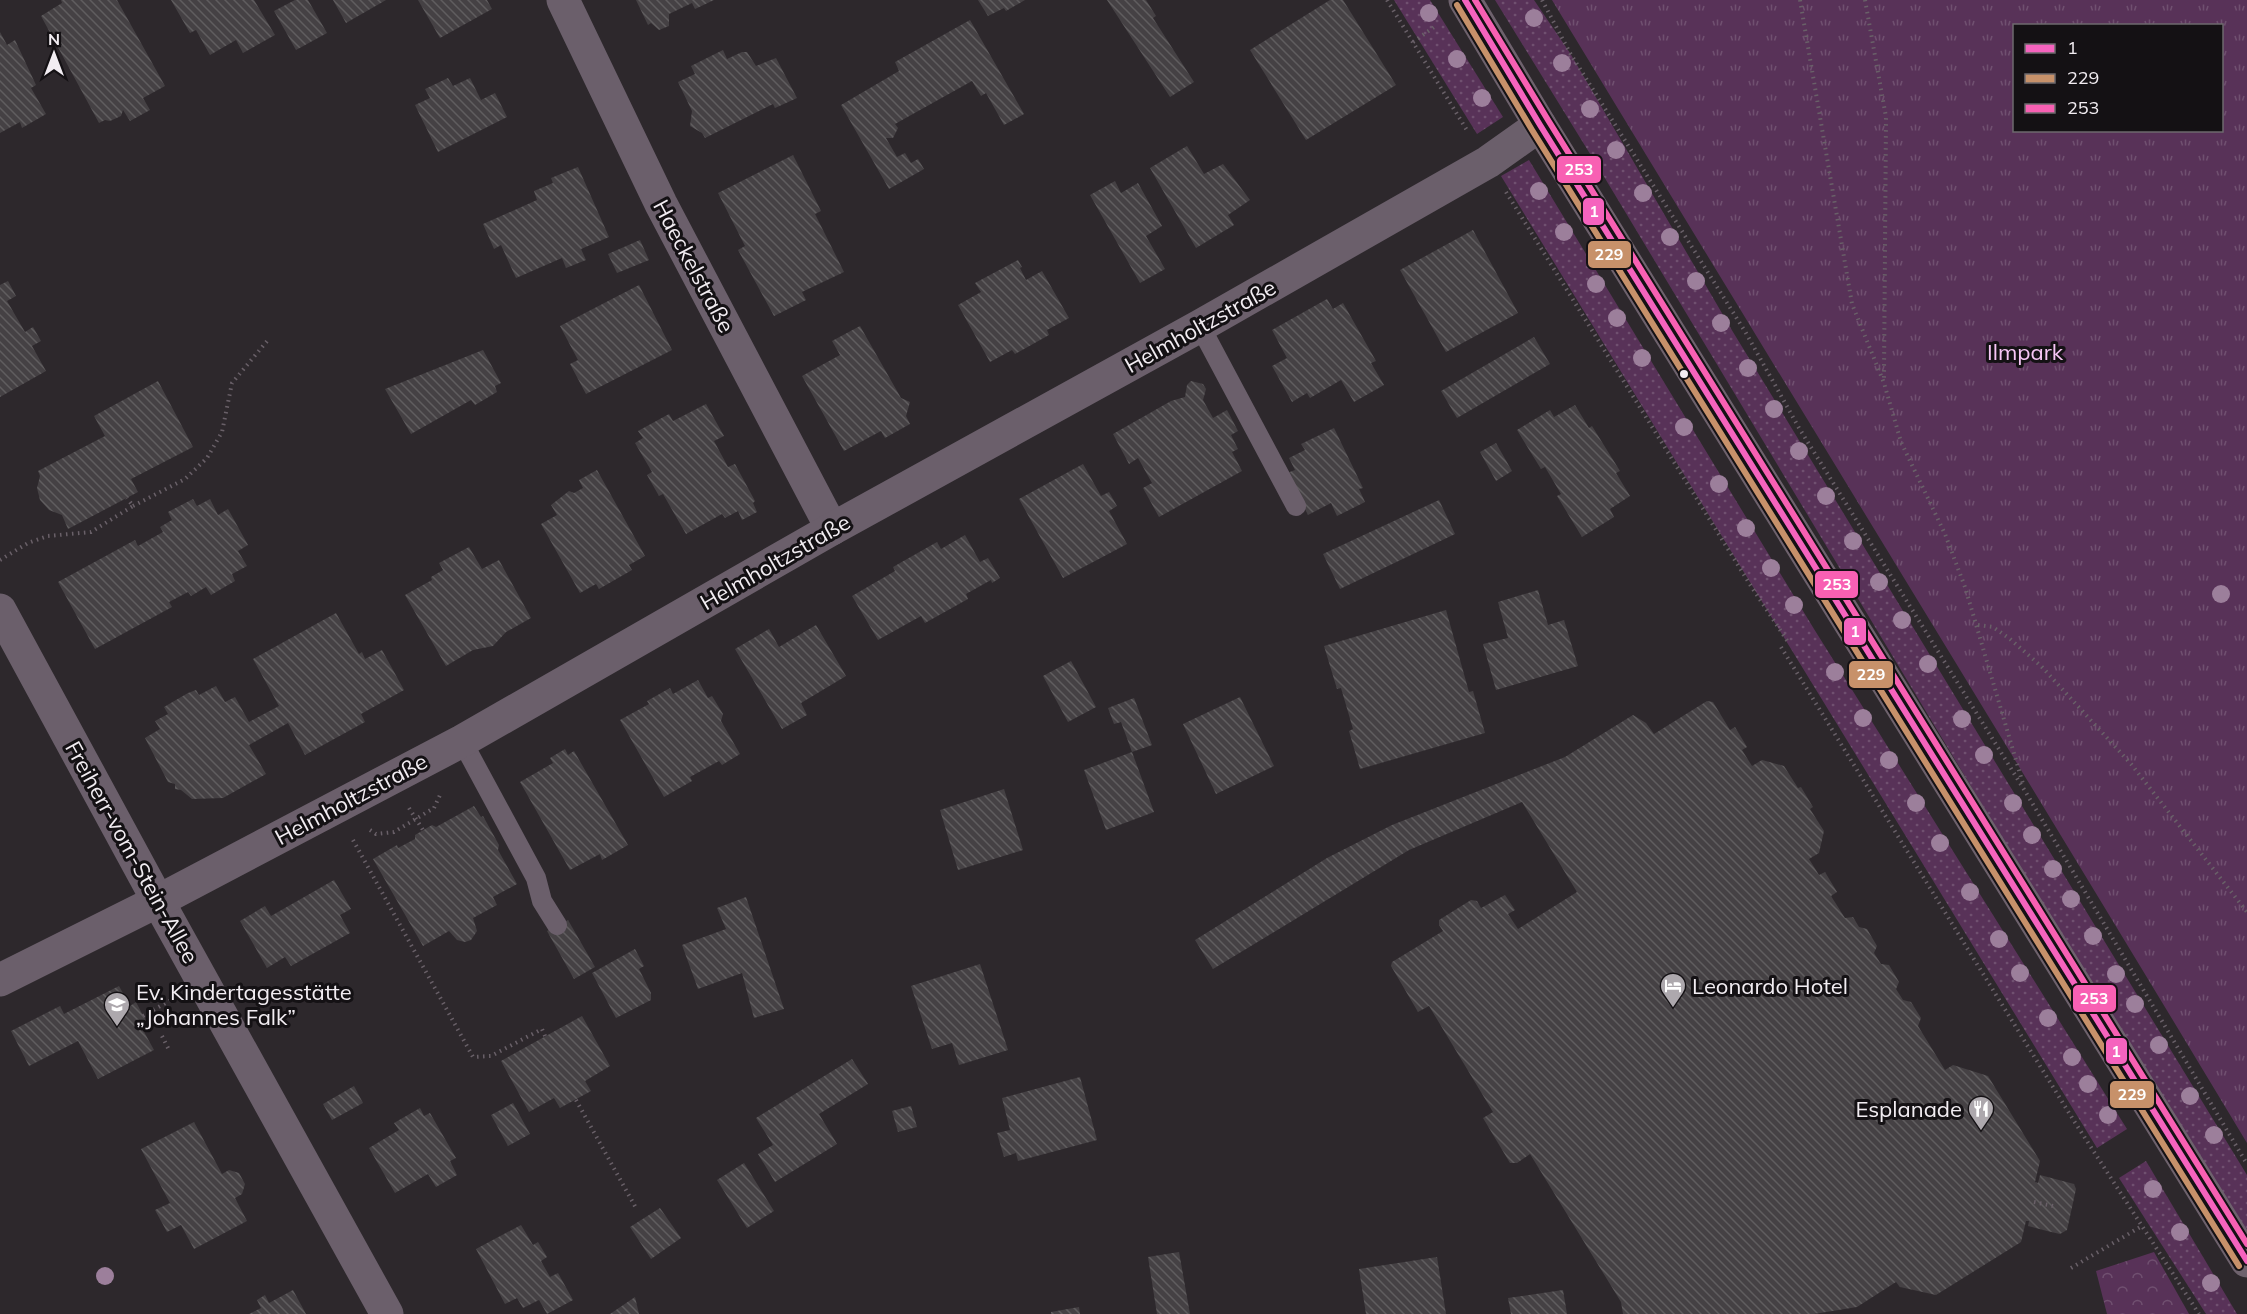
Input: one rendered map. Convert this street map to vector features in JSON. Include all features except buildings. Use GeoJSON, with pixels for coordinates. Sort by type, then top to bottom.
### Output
{"type":"FeatureCollection","features":[{"type":"Feature","properties":{"kind":"street","name":"Haeckelstraße"},"geometry":{"type":"LineString","coordinates":[[563,0],[661,204],[832,529]]}},
{"type":"Feature","properties":{"kind":"street"},"geometry":{"type":"LineString","coordinates":[[1465,0],[1540,125],[2247,1261]]}},
{"type":"Feature","properties":{"kind":"street","name":"Helmholtzstraße"},"geometry":{"type":"LineString","coordinates":[[0,980],[158,901],[462,741],[832,529],[1200,327],[1488,162],[1540,125]]}},
{"type":"Feature","properties":{"kind":"street","name":"Freiherr-vom-Stein-Allee"},"geometry":{"type":"LineString","coordinates":[[0,610],[387,1314]]}},
{"type":"Feature","properties":{"kind":"lane"},"geometry":{"type":"LineString","coordinates":[[1200,327],[1296,506]]}},
{"type":"Feature","properties":{"kind":"lane"},"geometry":{"type":"LineString","coordinates":[[462,741],[536,879],[542,901],[557,925]]}},
{"type":"Feature","properties":{"kind":"path"},"geometry":{"type":"LineString","coordinates":[[1387,0],[1756,595],[1788,642]]}},
{"type":"Feature","properties":{"kind":"path"},"geometry":{"type":"LineString","coordinates":[[1542,0],[1570,53],[1746,333],[1799,428],[2025,791],[2247,1164]]}},
{"type":"Feature","properties":{"kind":"path"},"geometry":{"type":"LineString","coordinates":[[1800,0],[1852,304],[1884,383],[1901,442],[1945,534],[1978,625],[2025,791]]}},
{"type":"Feature","properties":{"kind":"path"},"geometry":{"type":"LineString","coordinates":[[1865,0],[1886,117],[1884,383]]}},
{"type":"Feature","properties":{"kind":"path"},"geometry":{"type":"LineString","coordinates":[[0,560],[28,543],[48,536],[91,532],[133,506],[185,479],[207,459],[222,432],[232,383],[268,340]]}},
{"type":"Feature","properties":{"kind":"path"},"geometry":{"type":"LineString","coordinates":[[127,498],[133,506]]}},
{"type":"Feature","properties":{"kind":"path"},"geometry":{"type":"LineString","coordinates":[[1978,625],[1993,627],[2041,666],[2131,764],[2247,912]]}},
{"type":"Feature","properties":{"kind":"path"},"geometry":{"type":"LineString","coordinates":[[1781,647],[2062,1102],[2199,1314]]}},
{"type":"Feature","properties":{"kind":"path"},"geometry":{"type":"LineString","coordinates":[[336,808],[473,1057],[492,1056],[542,1029],[545,1036]]}},
{"type":"Feature","properties":{"kind":"path"},"geometry":{"type":"LineString","coordinates":[[411,810],[423,831]]}},
{"type":"Feature","properties":{"kind":"path"},"geometry":{"type":"LineString","coordinates":[[143,1016],[156,1008]]}},
{"type":"Feature","properties":{"kind":"path"},"geometry":{"type":"LineString","coordinates":[[162,1036],[169,1050]]}},
{"type":"Feature","properties":{"kind":"path"},"geometry":{"type":"LineString","coordinates":[[576,1100],[636,1208]]}},
{"type":"Feature","properties":{"kind":"path"},"geometry":{"type":"LineString","coordinates":[[2034,1202],[2053,1206]]}},
{"type":"Feature","properties":{"kind":"path"},"geometry":{"type":"LineString","coordinates":[[2071,1268],[2142,1226]]}},
{"type":"Feature","properties":{"kind":"green space"},"geometry":{"type":"Polygon","coordinates":[[[1394,0],[1430,0],[1503,117],[1477,134],[1394,0]]]}},
{"type":"Feature","properties":{"kind":"green space"},"geometry":{"type":"Polygon","coordinates":[[[1495,0],[1534,0],[1570,53],[1733,332],[2247,1175],[2247,1237],[2167,1112],[1600,170],[1495,0]]]}},
{"type":"Feature","properties":{"kind":"green space","name":"Ilmpark"},"geometry":{"type":"Polygon","coordinates":[[[1552,0],[2247,0],[2247,1143],[1552,0]]]}},
{"type":"Feature","properties":{"kind":"green space"},"geometry":{"type":"Polygon","coordinates":[[[1529,160],[1814,629],[2127,1129],[2097,1148],[1501,176],[1529,160]]]}},
{"type":"Feature","properties":{"kind":"green space"},"geometry":{"type":"Polygon","coordinates":[[[2146,1161],[2237,1314],[2206,1314],[2119,1178],[2146,1161]]]}},
{"type":"Feature","properties":{"kind":"green space"},"geometry":{"type":"Polygon","coordinates":[[[2154,1252],[2189,1314],[2107,1314],[2096,1271],[2154,1252]]]}},
{"type":"Feature","properties":{"kind":"transit line","name":"1"},"geometry":{"type":"LineString","coordinates":[[1465,0],[1540,125],[2247,1261]]}},
{"type":"Feature","properties":{"kind":"transit line","name":"253"},"geometry":{"type":"LineString","coordinates":[[1475,0],[2247,1244]]}},
{"type":"Feature","properties":{"kind":"transit line","name":"229"},"geometry":{"type":"LineString","coordinates":[[1457,5],[1532,130],[2239,1266]]}},
{"type":"Feature","properties":{"kind":"place","name":"Leonardo Hotel"},"geometry":{"type":"Point","coordinates":[1673,1009]}},
{"type":"Feature","properties":{"kind":"place","name":"Ev. Kindertagesstätte „Johannes Falk”"},"geometry":{"type":"Point","coordinates":[117,1028]}},
{"type":"Feature","properties":{"kind":"place","name":"Esplanade"},"geometry":{"type":"Point","coordinates":[1981,1132]}}]}
